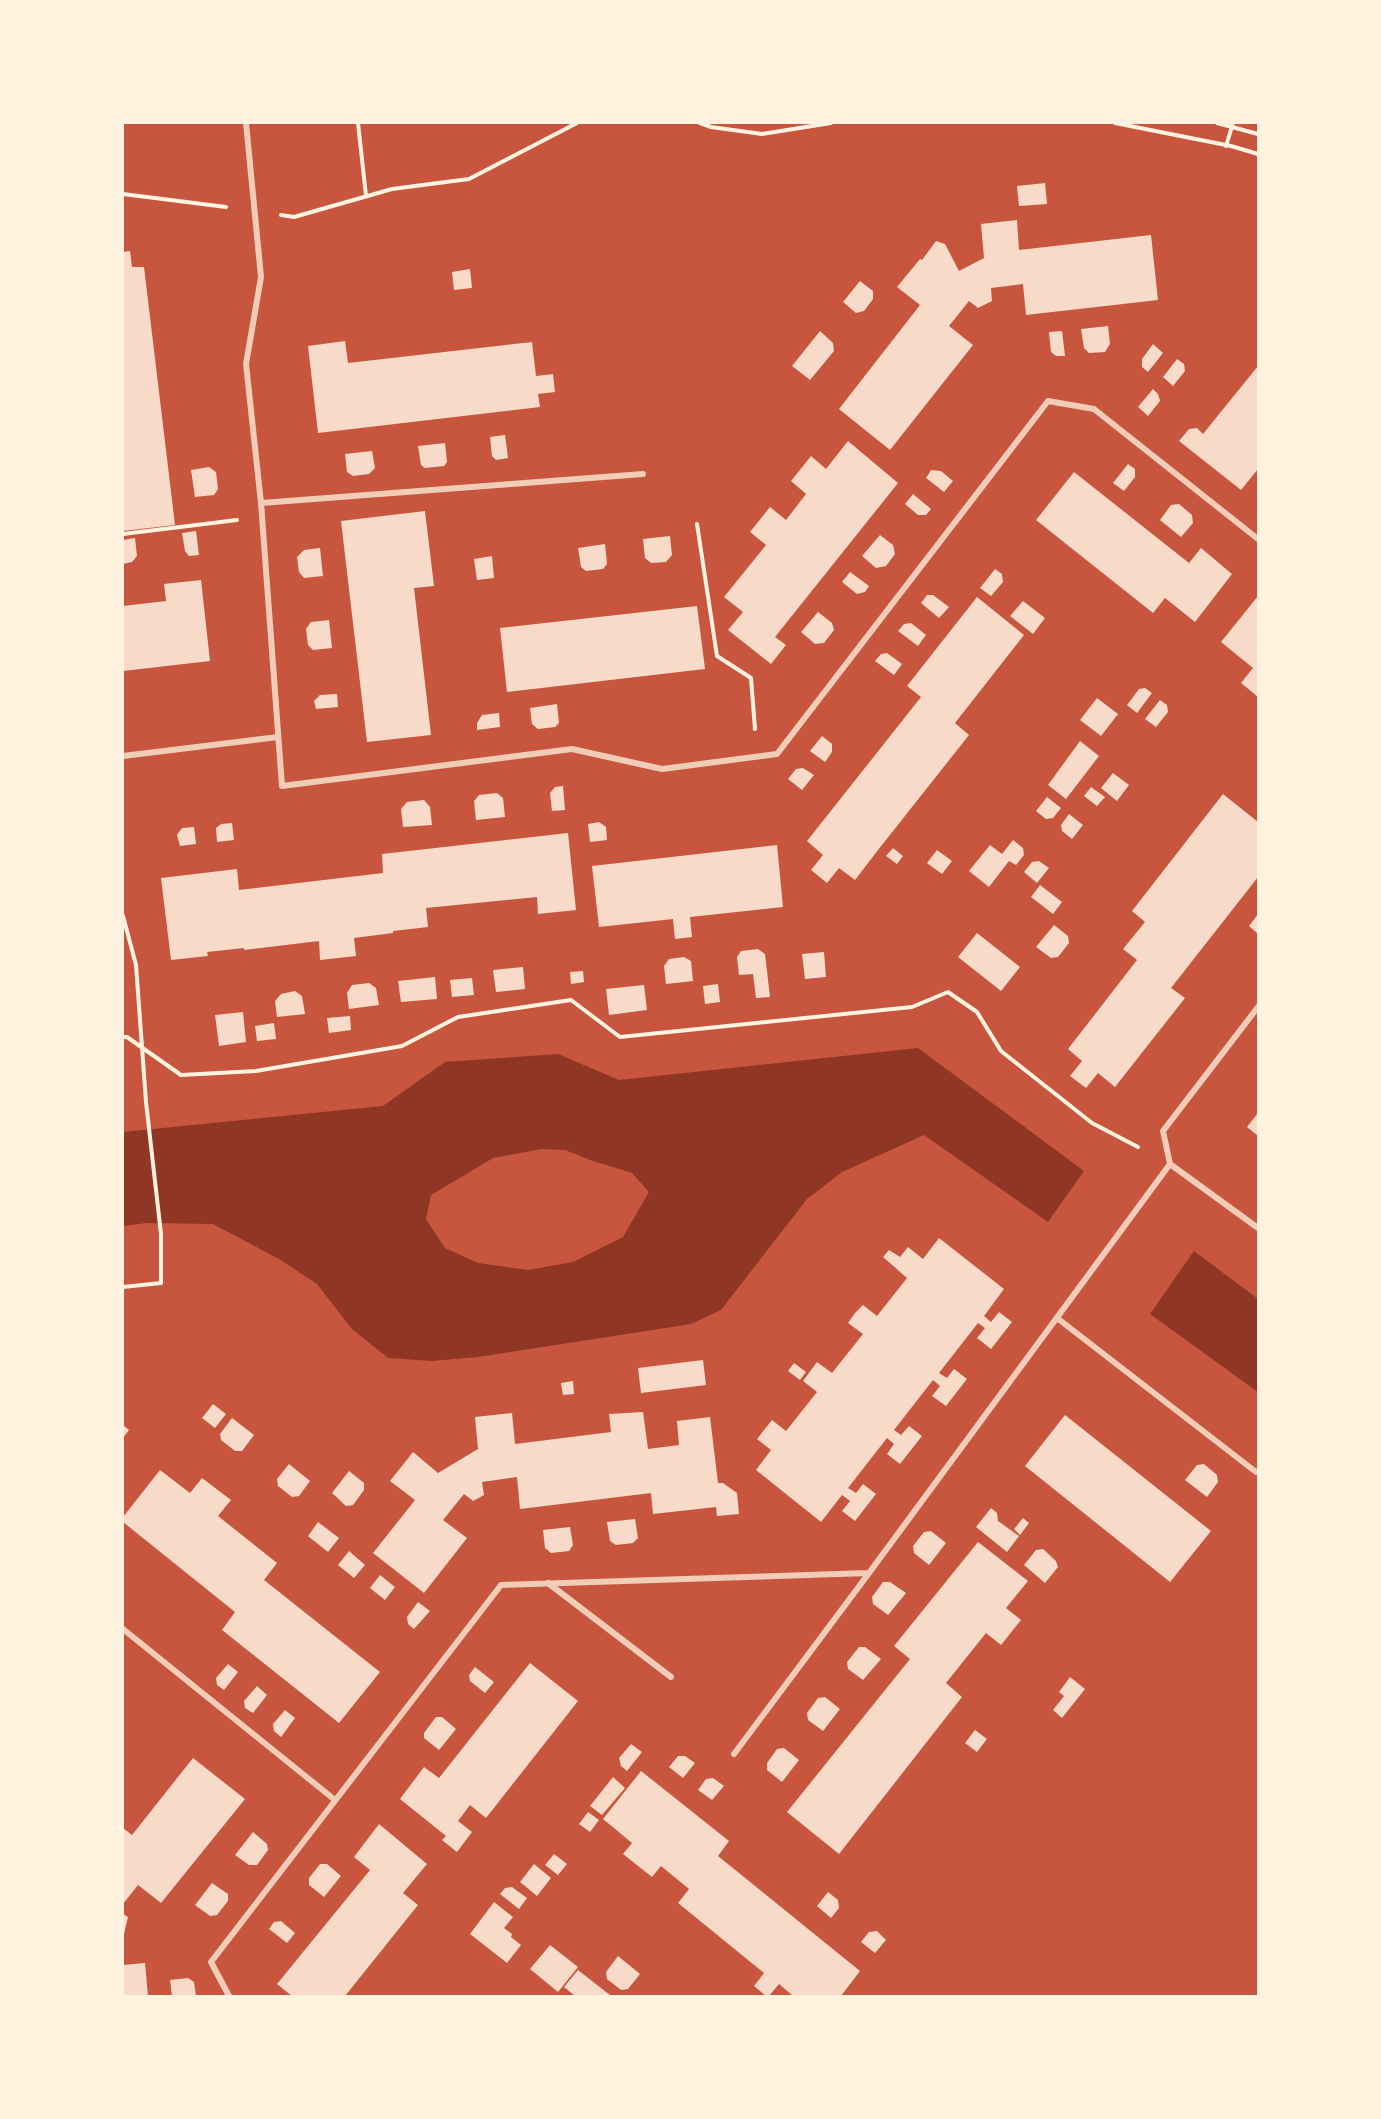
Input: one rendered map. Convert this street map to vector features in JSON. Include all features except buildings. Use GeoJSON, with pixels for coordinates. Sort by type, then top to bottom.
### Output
{"type":"FeatureCollection","features":[{"type":"Feature","properties":{"kind":"street"},"geometry":{"type":"LineString","coordinates":[[246,123],[261,277],[246,364],[261,503],[282,786],[572,749],[662,770],[777,754],[1048,401],[1094,409],[1258,539]]}},
{"type":"Feature","properties":{"kind":"street"},"geometry":{"type":"LineString","coordinates":[[261,503],[644,474]]}},
{"type":"Feature","properties":{"kind":"street"},"geometry":{"type":"LineString","coordinates":[[123,756],[278,737]]}},
{"type":"Feature","properties":{"kind":"street"},"geometry":{"type":"LineString","coordinates":[[1258,1007],[1163,1131],[1170,1164],[1258,1228]]}},
{"type":"Feature","properties":{"kind":"street"},"geometry":{"type":"LineString","coordinates":[[734,1754],[1170,1164]]}},
{"type":"Feature","properties":{"kind":"street"},"geometry":{"type":"LineString","coordinates":[[1057,1318],[1256,1472]]}},
{"type":"Feature","properties":{"kind":"street"},"geometry":{"type":"LineString","coordinates":[[229,1996],[211,1962],[501,1585],[869,1573]]}},
{"type":"Feature","properties":{"kind":"street"},"geometry":{"type":"LineString","coordinates":[[548,1582],[670,1677]]}},
{"type":"Feature","properties":{"kind":"street"},"geometry":{"type":"LineString","coordinates":[[123,1629],[334,1800]]}},
{"type":"Feature","properties":{"kind":"path"},"geometry":{"type":"LineString","coordinates":[[358,123],[366,196]]}},
{"type":"Feature","properties":{"kind":"path"},"geometry":{"type":"LineString","coordinates":[[123,194],[294,217],[392,189],[470,179],[577,123]]}},
{"type":"Feature","properties":{"kind":"path"},"geometry":{"type":"LineString","coordinates":[[700,123],[711,127],[762,134],[831,123]]}},
{"type":"Feature","properties":{"kind":"path"},"geometry":{"type":"LineString","coordinates":[[1115,123],[1258,153]]}},
{"type":"Feature","properties":{"kind":"path"},"geometry":{"type":"LineString","coordinates":[[1217,123],[1232,125],[1258,134]]}},
{"type":"Feature","properties":{"kind":"path"},"geometry":{"type":"LineString","coordinates":[[1226,146],[1232,125]]}},
{"type":"Feature","properties":{"kind":"path"},"geometry":{"type":"LineString","coordinates":[[123,534],[261,517]]}},
{"type":"Feature","properties":{"kind":"path"},"geometry":{"type":"LineString","coordinates":[[697,524],[717,656],[751,678],[758,756]]}},
{"type":"Feature","properties":{"kind":"path"},"geometry":{"type":"LineString","coordinates":[[123,916],[136,965],[146,1102],[162,1234],[161,1283],[123,1287]]}},
{"type":"Feature","properties":{"kind":"path"},"geometry":{"type":"LineString","coordinates":[[123,1037],[127,1037],[181,1075],[256,1071],[402,1046],[458,1017],[571,1000],[621,1037],[912,1007],[948,992],[977,1012],[1001,1051],[1092,1123],[1139,1148]]}},
{"type":"Feature","properties":{"kind":"shaded area"},"geometry":{"type":"Polygon","coordinates":[[[918,1048],[1084,1171],[1048,1222],[924,1135],[842,1172],[807,1199],[721,1310],[691,1324],[478,1357],[432,1361],[388,1358],[352,1329],[317,1284],[279,1259],[213,1224],[147,1223],[123,1226],[123,1132],[383,1106],[445,1062],[558,1054],[619,1080],[918,1048]],[[542,1149],[493,1158],[431,1195],[426,1219],[445,1248],[478,1263],[528,1270],[573,1262],[623,1237],[649,1192],[632,1173],[565,1150],[542,1149]]]}},
{"type":"Feature","properties":{"kind":"shaded area"},"geometry":{"type":"Polygon","coordinates":[[[1194,1251],[1258,1299],[1258,1392],[1150,1314],[1194,1251]]]}}]}
